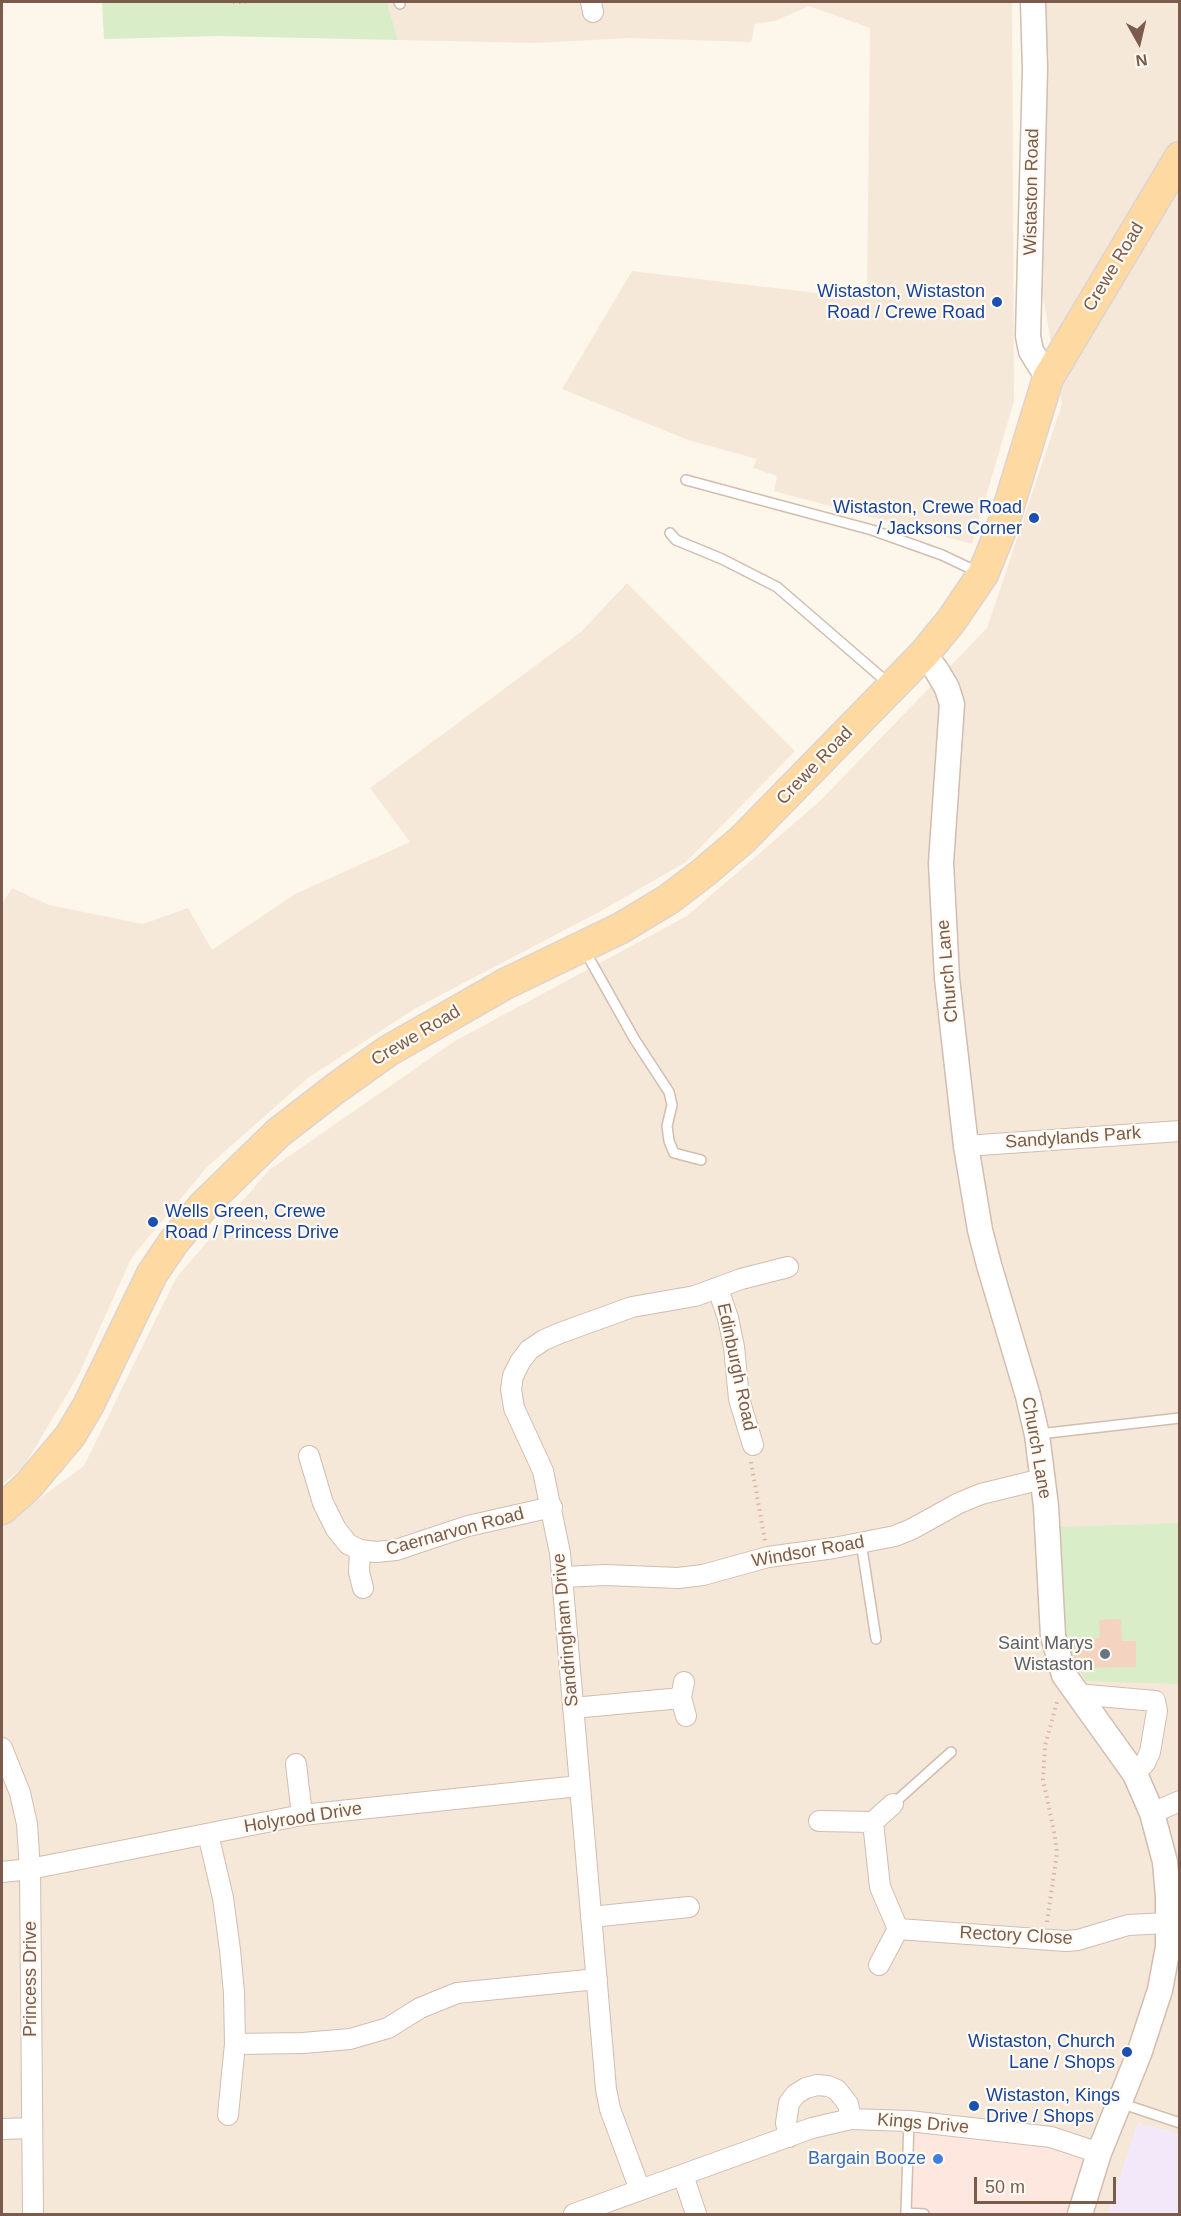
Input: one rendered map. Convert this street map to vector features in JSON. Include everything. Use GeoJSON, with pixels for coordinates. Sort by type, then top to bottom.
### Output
{"type":"FeatureCollection","features":[{"type":"Feature","properties":{"kind":"main road","name":"Crewe Road"},"geometry":{"type":"LineString","coordinates":[[2,1509],[28,1486],[70,1436],[88,1406],[152,1274],[173,1243],[204,1205],[278,1133],[388,1051],[505,984],[621,928],[669,899],[704,873],[750,832],[924,654],[951,621],[983,574],[1004,522],[1048,378],[1179,157]]}},
{"type":"Feature","properties":{"kind":"street","name":"Wistaston Road"},"geometry":{"type":"LineString","coordinates":[[1033,2],[1035,69],[1028,336],[1031,351],[1048,378]]}},
{"type":"Feature","properties":{"kind":"street","name":"Church Lane"},"geometry":{"type":"LineString","coordinates":[[924,654],[947,688],[952,704],[941,863],[947,978],[966,1146],[989,1265],[1028,1396],[1037,1435],[1046,1506],[1053,1636],[1070,1685],[1135,1774],[1152,1813],[1165,1862],[1168,1947],[1160,1990],[1120,2103],[1099,2153],[1080,2214]]}},
{"type":"Feature","properties":{"kind":"street","name":"Sandylands Park"},"geometry":{"type":"LineString","coordinates":[[966,1146],[1179,1131]]}},
{"type":"Feature","properties":{"kind":"street","name":"Sandringham Drive"},"geometry":{"type":"LineString","coordinates":[[640,2190],[608,2098],[579,1785],[563,1577],[552,1507],[543,1471],[514,1408],[511,1389],[513,1376],[529,1350],[560,1333],[632,1307],[674,1301],[788,1268]]}},
{"type":"Feature","properties":{"kind":"street","name":"Edinburgh Road"},"geometry":{"type":"LineString","coordinates":[[718,1289],[732,1338],[739,1399],[753,1444]]}},
{"type":"Feature","properties":{"kind":"street","name":"Caernarvon Road"},"geometry":{"type":"LineString","coordinates":[[309,1456],[323,1503],[336,1529],[348,1544],[360,1550],[376,1552],[396,1550],[468,1526],[552,1507]]}},
{"type":"Feature","properties":{"kind":"street","name":"Windsor Road"},"geometry":{"type":"LineString","coordinates":[[563,1577],[605,1575],[678,1578],[703,1575],[768,1557],[895,1536],[981,1494],[1042,1479]]}},
{"type":"Feature","properties":{"kind":"street"},"geometry":{"type":"LineString","coordinates":[[360,1550],[359,1572],[363,1588]]}},
{"type":"Feature","properties":{"kind":"street"},"geometry":{"type":"LineString","coordinates":[[1070,1685],[1155,1701],[1157,1711],[1150,1752],[1145,1763],[1135,1774]]}},
{"type":"Feature","properties":{"kind":"street"},"geometry":{"type":"LineString","coordinates":[[573,1708],[684,1698]]}},
{"type":"Feature","properties":{"kind":"street","name":"Princess Drive"},"geometry":{"type":"LineString","coordinates":[[2,1748],[21,1793],[30,1869],[33,2214]]}},
{"type":"Feature","properties":{"kind":"street"},"geometry":{"type":"LineString","coordinates":[[296,1764],[302,1815]]}},
{"type":"Feature","properties":{"kind":"street","name":"Holyrood Drive"},"geometry":{"type":"LineString","coordinates":[[2,1872],[30,1869],[302,1815],[579,1785]]}},
{"type":"Feature","properties":{"kind":"street"},"geometry":{"type":"LineString","coordinates":[[1152,1813],[1179,1801]]}},
{"type":"Feature","properties":{"kind":"street"},"geometry":{"type":"LineString","coordinates":[[819,1821],[873,1822],[893,1804]]}},
{"type":"Feature","properties":{"kind":"street"},"geometry":{"type":"LineString","coordinates":[[873,1822],[880,1887],[898,1929],[879,1965]]}},
{"type":"Feature","properties":{"kind":"street"},"geometry":{"type":"LineString","coordinates":[[208,1834],[223,1898],[230,1950],[235,2044],[228,2115]]}},
{"type":"Feature","properties":{"kind":"street"},"geometry":{"type":"LineString","coordinates":[[591,1917],[692,1907]]}},
{"type":"Feature","properties":{"kind":"street","name":"Rectory Close"},"geometry":{"type":"LineString","coordinates":[[898,1929],[1078,1940],[1128,1925],[1168,1923]]}},
{"type":"Feature","properties":{"kind":"street"},"geometry":{"type":"LineString","coordinates":[[235,2044],[303,2043],[350,2039],[388,2028],[420,2008],[457,1993],[597,1979]]}},
{"type":"Feature","properties":{"kind":"street","name":"Kings Drive"},"geometry":{"type":"LineString","coordinates":[[789,2137],[786,2123],[789,2103],[796,2094],[806,2088],[817,2085],[837,2090],[848,2104],[851,2119]]}},
{"type":"Feature","properties":{"kind":"street","name":"Kings Drive"},"geometry":{"type":"LineString","coordinates":[[574,2214],[812,2128],[851,2119],[909,2121],[1051,2137],[1099,2153]]}},
{"type":"Feature","properties":{"kind":"street"},"geometry":{"type":"LineString","coordinates":[[2,2129],[32,2128]]}},
{"type":"Feature","properties":{"kind":"street"},"geometry":{"type":"LineString","coordinates":[[683,2175],[696,2214]]}},
{"type":"Feature","properties":{"kind":"lane"},"geometry":{"type":"LineString","coordinates":[[686,480],[872,530],[942,555],[983,574]]}},
{"type":"Feature","properties":{"kind":"lane"},"geometry":{"type":"LineString","coordinates":[[670,533],[676,540],[722,559],[777,587],[892,687]]}},
{"type":"Feature","properties":{"kind":"lane"},"geometry":{"type":"LineString","coordinates":[[582,946],[635,1040],[669,1092],[672,1105],[667,1126],[669,1141],[674,1153],[701,1160]]}},
{"type":"Feature","properties":{"kind":"lane"},"geometry":{"type":"LineString","coordinates":[[1037,1435],[1179,1418]]}},
{"type":"Feature","properties":{"kind":"lane"},"geometry":{"type":"LineString","coordinates":[[861,1542],[876,1639]]}},
{"type":"Feature","properties":{"kind":"lane"},"geometry":{"type":"LineString","coordinates":[[893,1804],[951,1752]]}},
{"type":"Feature","properties":{"kind":"lane"},"geometry":{"type":"LineString","coordinates":[[1120,2103],[1179,2123]]}},
{"type":"Feature","properties":{"kind":"lane"},"geometry":{"type":"LineString","coordinates":[[909,2121],[906,2213],[924,2214]]}},
{"type":"Feature","properties":{"kind":"path"},"geometry":{"type":"LineString","coordinates":[[233,2],[246,2]]}},
{"type":"Feature","properties":{"kind":"path"},"geometry":{"type":"LineString","coordinates":[[753,1444],[750,1455],[768,1557]]}},
{"type":"Feature","properties":{"kind":"path"},"geometry":{"type":"LineString","coordinates":[[1044,1939],[1057,1853],[1043,1780],[1046,1746],[1070,1685]]}},
{"type":"Feature","properties":{"kind":"shaded area"},"geometry":{"type":"Polygon","coordinates":[[[387,2],[1012,2],[1014,401],[972,544],[774,491],[777,476],[753,468],[757,459],[688,440],[562,389],[632,271],[867,299],[870,28],[809,6],[775,21],[755,24],[751,42],[629,38],[536,43],[398,40],[387,2]]]}},
{"type":"Feature","properties":{"kind":"shaded area"},"geometry":{"type":"Polygon","coordinates":[[[1040,2],[1179,2],[1179,2134],[1138,2123],[1108,2214],[2,2214],[2,1526],[84,1466],[176,1278],[269,1170],[455,1041],[687,916],[820,801],[987,628],[1062,404],[1042,292],[1040,2]]]}},
{"type":"Feature","properties":{"kind":"shaded area"},"geometry":{"type":"Polygon","coordinates":[[[627,583],[795,751],[686,862],[599,912],[416,1008],[308,1078],[208,1166],[132,1257],[78,1376],[23,1468],[2,1484],[2,904],[12,888],[49,905],[143,924],[188,908],[212,950],[295,894],[410,842],[370,788],[581,632],[627,583]]]}},
{"type":"Feature","properties":{"kind":"shaded area"},"geometry":{"type":"Polygon","coordinates":[[[909,2121],[1099,2153],[1080,2214],[906,2213],[909,2121]]]}},
{"type":"Feature","properties":{"kind":"shaded area"},"geometry":{"type":"Polygon","coordinates":[[[1138,2123],[1179,2134],[1179,2214],[1108,2214],[1138,2123]]]}},
{"type":"Feature","properties":{"kind":"green space"},"geometry":{"type":"Polygon","coordinates":[[[102,2],[387,2],[398,40],[217,36],[104,39],[102,2]]]}},
{"type":"Feature","properties":{"kind":"green space"},"geometry":{"type":"Polygon","coordinates":[[[1179,1523],[1179,1684],[1086,1681],[1060,1634],[1058,1527],[1179,1523]]]}},
{"type":"Feature","properties":{"kind":"building","name":"Saint Marys Wistaston"},"geometry":{"type":"Polygon","coordinates":[[[1121,1619],[1122,1641],[1136,1641],[1136,1667],[1077,1668],[1074,1659],[1074,1639],[1100,1638],[1099,1620],[1121,1619]]]}},
{"type":"Feature","properties":{"kind":"place","name":"Wistaston, Wistaston Road / Crewe Road"},"geometry":{"type":"Point","coordinates":[997,302]}},
{"type":"Feature","properties":{"kind":"place","name":"Wistaston, Crewe Road / Jacksons Corner"},"geometry":{"type":"Point","coordinates":[1034,518]}},
{"type":"Feature","properties":{"kind":"place","name":"Wells Green, Crewe Road / Princess Drive"},"geometry":{"type":"Point","coordinates":[153,1222]}},
{"type":"Feature","properties":{"kind":"place","name":"Saint Marys Wistaston"},"geometry":{"type":"Point","coordinates":[1105,1654]}},
{"type":"Feature","properties":{"kind":"place","name":"Wistaston, Church Lane / Shops"},"geometry":{"type":"Point","coordinates":[1127,2052]}},
{"type":"Feature","properties":{"kind":"place","name":"Wistaston, Kings Drive / Shops"},"geometry":{"type":"Point","coordinates":[974,2106]}},
{"type":"Feature","properties":{"kind":"place","name":"Bargain Booze"},"geometry":{"type":"Point","coordinates":[938,2159]}}]}
